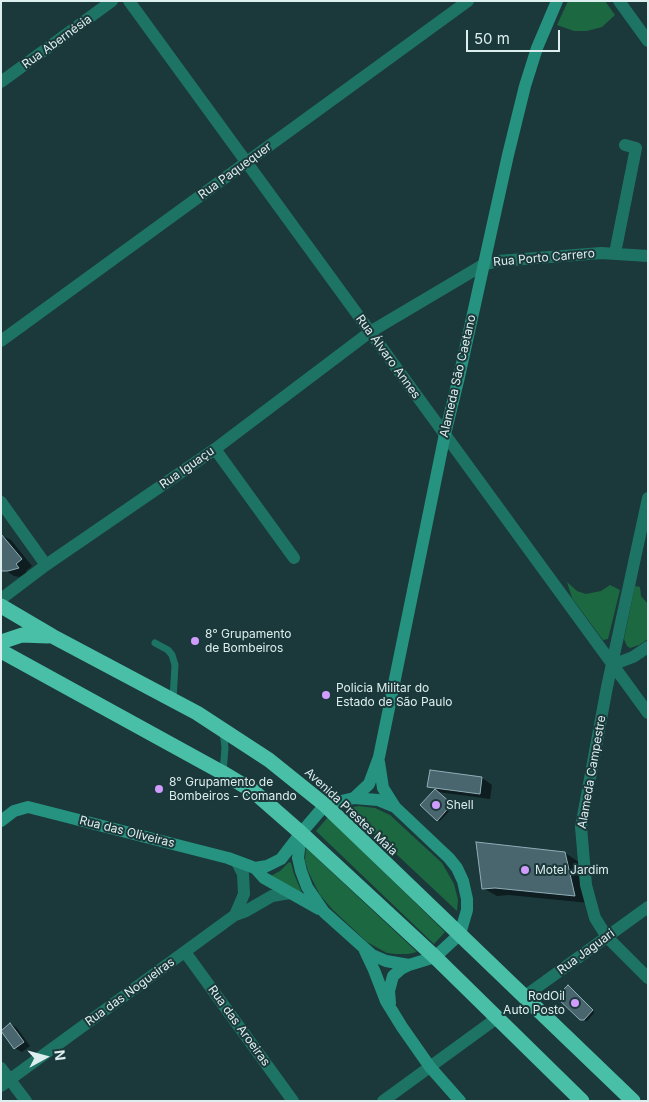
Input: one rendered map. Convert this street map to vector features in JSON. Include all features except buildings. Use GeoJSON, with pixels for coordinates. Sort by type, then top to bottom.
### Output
{"type":"FeatureCollection","features":[{"type":"Feature","properties":{"kind":"highway","name":"Avenida Prestes Maia"},"geometry":{"type":"LineString","coordinates":[[1,606],[52,636],[173,700],[223,729],[269,760],[325,805],[634,1101]]}},
{"type":"Feature","properties":{"kind":"highway"},"geometry":{"type":"LineString","coordinates":[[1,642],[22,635],[52,636]]}},
{"type":"Feature","properties":{"kind":"highway"},"geometry":{"type":"LineString","coordinates":[[1,651],[9,659],[223,772],[253,791],[435,957],[582,1101]]}},
{"type":"Feature","properties":{"kind":"main road","name":"Alameda São Caetano"},"geometry":{"type":"LineString","coordinates":[[354,798],[368,784],[379,757],[445,434],[525,86],[537,48],[557,1]]}},
{"type":"Feature","properties":{"kind":"main road","name":"Alameda São Caetano"},"geometry":{"type":"LineString","coordinates":[[379,757],[383,788],[395,807]]}},
{"type":"Feature","properties":{"kind":"main road"},"geometry":{"type":"LineString","coordinates":[[255,868],[267,866],[281,859],[325,805],[354,798],[368,798],[395,807],[449,858],[457,868],[463,881],[467,899],[467,910],[460,934],[435,957],[401,969],[391,980],[389,998],[392,1010]]}},
{"type":"Feature","properties":{"kind":"main road","name":"Rua das Oliveiras"},"geometry":{"type":"LineString","coordinates":[[1,821],[21,808],[36,808],[190,848],[255,868],[264,878],[324,912]]}},
{"type":"Feature","properties":{"kind":"main road"},"geometry":{"type":"LineString","coordinates":[[301,833],[298,858],[300,871],[314,899],[324,912],[363,949],[378,959],[409,965]]}},
{"type":"Feature","properties":{"kind":"main road"},"geometry":{"type":"LineString","coordinates":[[363,949],[374,970],[386,1001],[430,1067],[460,1101]]}},
{"type":"Feature","properties":{"kind":"street","name":"Rua Abernésia"},"geometry":{"type":"LineString","coordinates":[[1,82],[112,1]]}},
{"type":"Feature","properties":{"kind":"street","name":"Rua Álvaro Annes"},"geometry":{"type":"LineString","coordinates":[[129,1],[648,714]]}},
{"type":"Feature","properties":{"kind":"street","name":"Rua Paquequer"},"geometry":{"type":"LineString","coordinates":[[1,341],[468,1]]}},
{"type":"Feature","properties":{"kind":"street"},"geometry":{"type":"LineString","coordinates":[[619,1],[648,40]]}},
{"type":"Feature","properties":{"kind":"street"},"geometry":{"type":"LineString","coordinates":[[615,253],[636,148],[624,146]]}},
{"type":"Feature","properties":{"kind":"street","name":"Rua Porto Carrero"},"geometry":{"type":"LineString","coordinates":[[370,332],[483,265],[498,261],[615,253],[648,256]]}},
{"type":"Feature","properties":{"kind":"street","name":"Rua Iguaçu"},"geometry":{"type":"LineString","coordinates":[[1,599],[215,449],[370,332]]}},
{"type":"Feature","properties":{"kind":"street"},"geometry":{"type":"LineString","coordinates":[[215,449],[294,558]]}},
{"type":"Feature","properties":{"kind":"street","name":"Alameda Campestre"},"geometry":{"type":"LineString","coordinates":[[648,498],[612,665],[581,827],[583,870],[596,918],[607,937],[648,978]]}},
{"type":"Feature","properties":{"kind":"street"},"geometry":{"type":"LineString","coordinates":[[1,502],[46,566]]}},
{"type":"Feature","properties":{"kind":"street"},"geometry":{"type":"LineString","coordinates":[[612,665],[633,657],[648,647]]}},
{"type":"Feature","properties":{"kind":"street"},"geometry":{"type":"LineString","coordinates":[[235,915],[244,894],[243,874],[237,862]]}},
{"type":"Feature","properties":{"kind":"street","name":"Rua das Nogueiras"},"geometry":{"type":"LineString","coordinates":[[6,1083],[235,915],[272,896],[290,893]]}},
{"type":"Feature","properties":{"kind":"street","name":"Rua Jaguari"},"geometry":{"type":"LineString","coordinates":[[524,996],[648,907]]}},
{"type":"Feature","properties":{"kind":"street","name":"Rua das Aroeiras"},"geometry":{"type":"LineString","coordinates":[[185,952],[293,1101]]}},
{"type":"Feature","properties":{"kind":"street"},"geometry":{"type":"LineString","coordinates":[[383,1101],[497,1018]]}},
{"type":"Feature","properties":{"kind":"street"},"geometry":{"type":"LineString","coordinates":[[1,1068],[6,1083],[26,1101]]}},
{"type":"Feature","properties":{"kind":"lane"},"geometry":{"type":"LineString","coordinates":[[155,643],[168,650],[172,655],[175,665],[173,700]]}},
{"type":"Feature","properties":{"kind":"lane"},"geometry":{"type":"LineString","coordinates":[[223,729],[223,772]]}},
{"type":"Feature","properties":{"kind":"green space"},"geometry":{"type":"Polygon","coordinates":[[[568,1],[605,1],[615,15],[602,27],[587,31],[574,31],[557,25],[568,1]]]}},
{"type":"Feature","properties":{"kind":"green space"},"geometry":{"type":"Polygon","coordinates":[[[567,582],[577,591],[586,594],[601,591],[610,585],[620,590],[608,639],[603,640],[572,598],[567,582]]]}},
{"type":"Feature","properties":{"kind":"green space"},"geometry":{"type":"Polygon","coordinates":[[[635,586],[640,587],[641,596],[648,604],[648,639],[630,648],[624,639],[635,586]]]}},
{"type":"Feature","properties":{"kind":"green space"},"geometry":{"type":"Polygon","coordinates":[[[359,806],[375,808],[390,815],[442,863],[454,884],[458,900],[457,911],[347,808],[359,806]]]}},
{"type":"Feature","properties":{"kind":"green space"},"geometry":{"type":"Polygon","coordinates":[[[328,817],[445,932],[434,944],[316,831],[328,817]]]}},
{"type":"Feature","properties":{"kind":"green space"},"geometry":{"type":"Polygon","coordinates":[[[306,848],[417,952],[408,954],[387,953],[367,942],[320,895],[308,871],[305,860],[306,848]]]}},
{"type":"Feature","properties":{"kind":"green space"},"geometry":{"type":"Polygon","coordinates":[[[289,862],[304,898],[267,878],[280,871],[289,862]]]}},
{"type":"Feature","properties":{"kind":"place","name":"8° Grupamento de Bombeiros"},"geometry":{"type":"Point","coordinates":[195,641]}},
{"type":"Feature","properties":{"kind":"place","name":"Policia Militar do Estado de São Paulo"},"geometry":{"type":"Point","coordinates":[326,695]}},
{"type":"Feature","properties":{"kind":"place","name":"8° Grupamento de Bombeiros - Comando"},"geometry":{"type":"Point","coordinates":[159,789]}},
{"type":"Feature","properties":{"kind":"place","name":"Shell"},"geometry":{"type":"Point","coordinates":[436,805]}},
{"type":"Feature","properties":{"kind":"place","name":"Motel Jardim"},"geometry":{"type":"Point","coordinates":[525,870]}},
{"type":"Feature","properties":{"kind":"place","name":"RodOil Auto Posto"},"geometry":{"type":"Point","coordinates":[575,1003]}}]}
